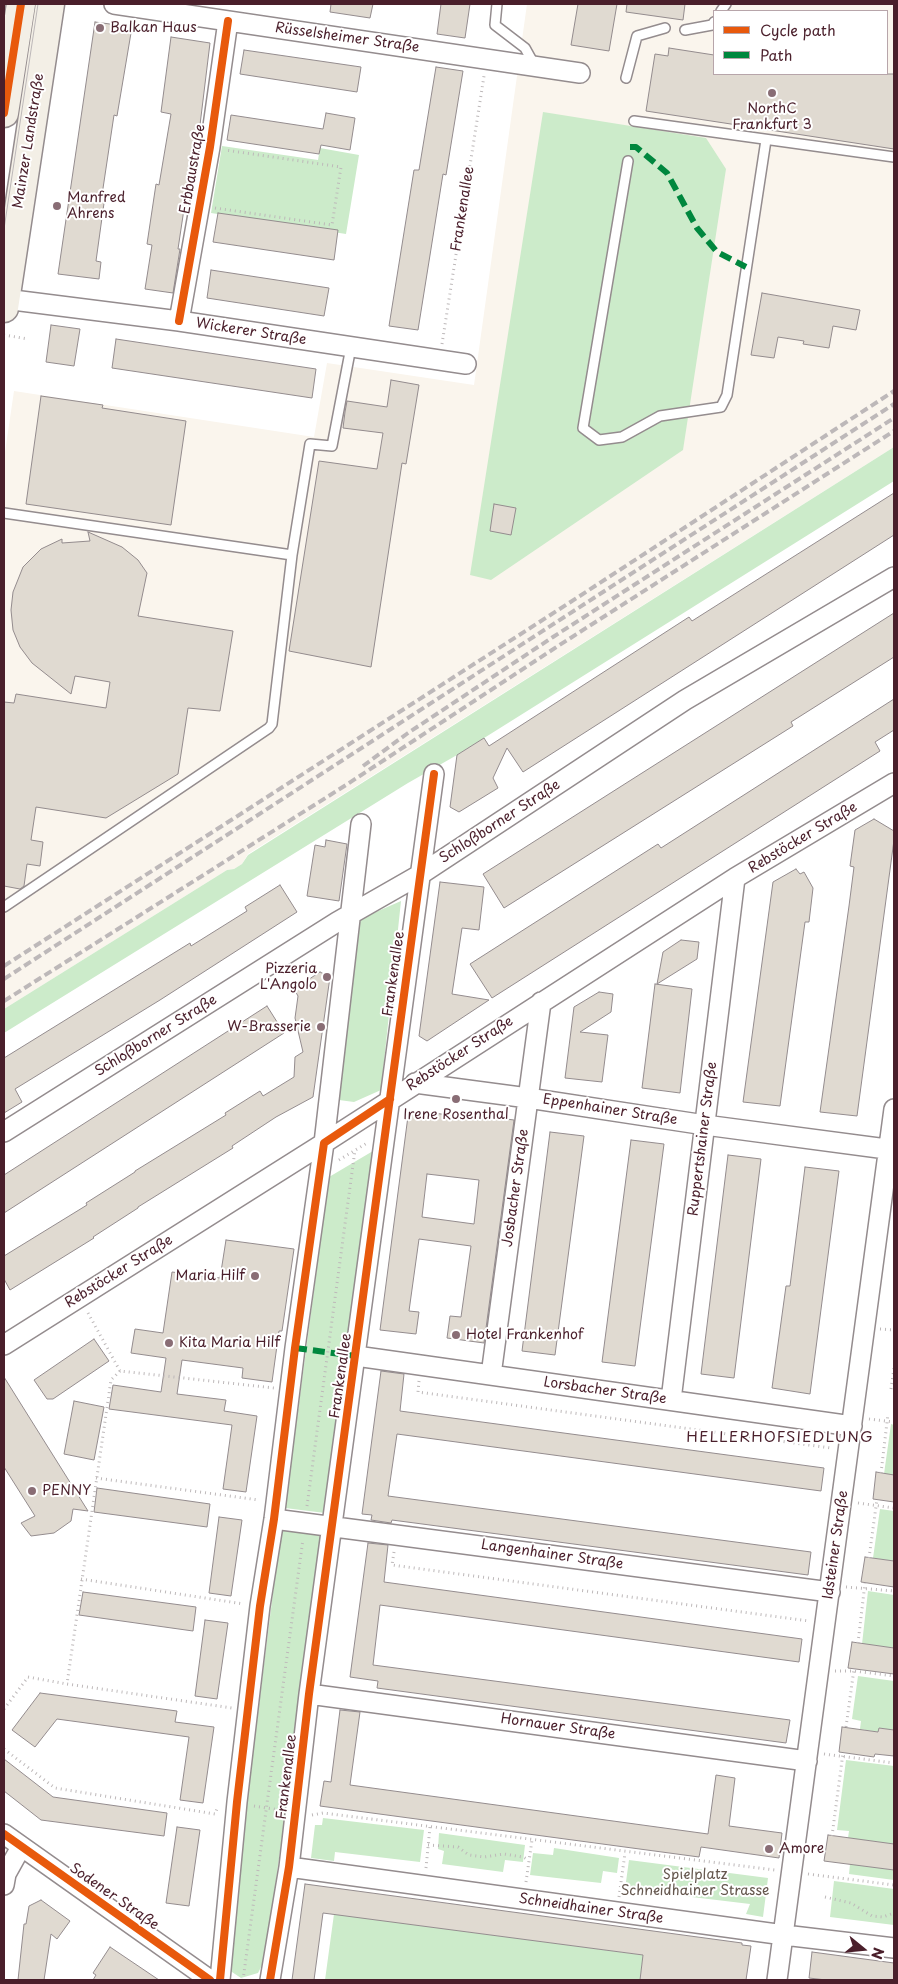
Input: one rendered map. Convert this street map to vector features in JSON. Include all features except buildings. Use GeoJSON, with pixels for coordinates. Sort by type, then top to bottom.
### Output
{"type":"FeatureCollection","features":[{"type":"Feature","properties":{"kind":"main road"},"geometry":{"type":"LineString","coordinates":[[4,113],[20,4]]}},
{"type":"Feature","properties":{"kind":"main road","name":"Mainzer Landstraße"},"geometry":{"type":"LineString","coordinates":[[4,304],[50,4]]}},
{"type":"Feature","properties":{"kind":"street","name":"Rüsselsheimer Straße"},"geometry":{"type":"LineString","coordinates":[[114,4],[580,73]]}},
{"type":"Feature","properties":{"kind":"street","name":"Erbbaustraße"},"geometry":{"type":"LineString","coordinates":[[180,321],[210,147],[228,22]]}},
{"type":"Feature","properties":{"kind":"street","name":"Wickerer Straße"},"geometry":{"type":"LineString","coordinates":[[4,304],[180,321],[466,364]]}},
{"type":"Feature","properties":{"kind":"street","name":"Schloßborner Straße"},"geometry":{"type":"LineString","coordinates":[[4,1132],[351,914],[420,874],[685,700],[894,577]]}},
{"type":"Feature","properties":{"kind":"street","name":"Frankenallee"},"geometry":{"type":"LineString","coordinates":[[270,1980],[289,1867],[309,1694],[434,774]]}},
{"type":"Feature","properties":{"kind":"street","name":"Rebstöcker Straße"},"geometry":{"type":"LineString","coordinates":[[4,1345],[324,1143],[735,878],[894,783]]}},
{"type":"Feature","properties":{"kind":"street"},"geometry":{"type":"LineString","coordinates":[[220,1980],[247,1710],[324,1143],[361,824]]}},
{"type":"Feature","properties":{"kind":"street","name":"Ruppertshainer Straße"},"geometry":{"type":"LineString","coordinates":[[671,1400],[735,878]]}},
{"type":"Feature","properties":{"kind":"street","name":"Josbacher Straße"},"geometry":{"type":"LineString","coordinates":[[491,1375],[541,1002]]}},
{"type":"Feature","properties":{"kind":"street","name":"Eppenhainer Straße"},"geometry":{"type":"LineString","coordinates":[[415,1083],[892,1150]]}},
{"type":"Feature","properties":{"kind":"street","name":"Idsteiner Straße"},"geometry":{"type":"LineString","coordinates":[[777,1980],[892,1150],[894,1109]]}},
{"type":"Feature","properties":{"kind":"street","name":"Lorsbacher Straße"},"geometry":{"type":"LineString","coordinates":[[356,1356],[671,1400],[853,1421]]}},
{"type":"Feature","properties":{"kind":"street","name":"Langenhainer Straße"},"geometry":{"type":"LineString","coordinates":[[275,1510],[305,1523],[333,1527],[830,1589]]}},
{"type":"Feature","properties":{"kind":"street","name":"Hornauer Straße"},"geometry":{"type":"LineString","coordinates":[[309,1694],[808,1757]]}},
{"type":"Feature","properties":{"kind":"street","name":"Sodener Straße"},"geometry":{"type":"LineString","coordinates":[[4,1834],[210,1980]]}},
{"type":"Feature","properties":{"kind":"street"},"geometry":{"type":"LineString","coordinates":[[4,1885],[6,1874],[21,1847]]}},
{"type":"Feature","properties":{"kind":"street","name":"Schneidhainer Straße"},"geometry":{"type":"LineString","coordinates":[[289,1867],[784,1935],[894,1948]]}},
{"type":"Feature","properties":{"kind":"lane"},"geometry":{"type":"LineString","coordinates":[[497,4],[495,25],[525,48],[536,66]]}},
{"type":"Feature","properties":{"kind":"lane"},"geometry":{"type":"LineString","coordinates":[[684,30],[713,24]]}},
{"type":"Feature","properties":{"kind":"lane"},"geometry":{"type":"LineString","coordinates":[[626,78],[637,36],[666,28]]}},
{"type":"Feature","properties":{"kind":"lane"},"geometry":{"type":"LineString","coordinates":[[634,122],[894,157]]}},
{"type":"Feature","properties":{"kind":"lane"},"geometry":{"type":"LineString","coordinates":[[628,161],[583,428],[599,440],[622,437],[660,416],[721,407],[727,395],[766,140]]}},
{"type":"Feature","properties":{"kind":"lane"},"geometry":{"type":"LineString","coordinates":[[4,907],[269,728],[272,724],[292,555],[310,444],[332,446],[351,347]]}},
{"type":"Feature","properties":{"kind":"lane"},"geometry":{"type":"LineString","coordinates":[[4,513],[292,555]]}},
{"type":"Feature","properties":{"kind":"path"},"geometry":{"type":"LineString","coordinates":[[199,205],[332,225],[341,167],[210,147]]}},
{"type":"Feature","properties":{"kind":"path"},"geometry":{"type":"LineString","coordinates":[[4,335],[28,339]]}},
{"type":"Feature","properties":{"kind":"path"},"geometry":{"type":"LineString","coordinates":[[336,1162],[369,1142]]}},
{"type":"Feature","properties":{"kind":"path"},"geometry":{"type":"LineString","coordinates":[[243,1980],[355,1150]]}},
{"type":"Feature","properties":{"kind":"path"},"geometry":{"type":"LineString","coordinates":[[79,1297],[120,1371]]}},
{"type":"Feature","properties":{"kind":"path"},"geometry":{"type":"LineString","coordinates":[[421,1365],[418,1392],[849,1451]]}},
{"type":"Feature","properties":{"kind":"path"},"geometry":{"type":"LineString","coordinates":[[891,1390],[894,1368]]}},
{"type":"Feature","properties":{"kind":"path"},"geometry":{"type":"LineString","coordinates":[[120,1371],[290,1390]]}},
{"type":"Feature","properties":{"kind":"path"},"geometry":{"type":"LineString","coordinates":[[66,1684],[111,1380],[120,1371]]}},
{"type":"Feature","properties":{"kind":"path"},"geometry":{"type":"LineString","coordinates":[[881,1473],[888,1414]]}},
{"type":"Feature","properties":{"kind":"path"},"geometry":{"type":"LineString","coordinates":[[853,1421],[894,1422]]}},
{"type":"Feature","properties":{"kind":"path"},"geometry":{"type":"LineString","coordinates":[[96,1478],[275,1510]]}},
{"type":"Feature","properties":{"kind":"path"},"geometry":{"type":"LineString","coordinates":[[869,1558],[877,1499]]}},
{"type":"Feature","properties":{"kind":"path"},"geometry":{"type":"LineString","coordinates":[[842,1501],[894,1508]]}},
{"type":"Feature","properties":{"kind":"path"},"geometry":{"type":"LineString","coordinates":[[396,1534],[392,1565],[826,1623]]}},
{"type":"Feature","properties":{"kind":"path"},"geometry":{"type":"LineString","coordinates":[[82,1579],[260,1606]]}},
{"type":"Feature","properties":{"kind":"path"},"geometry":{"type":"LineString","coordinates":[[830,1589],[865,1585],[894,1591]]}},
{"type":"Feature","properties":{"kind":"path"},"geometry":{"type":"LineString","coordinates":[[858,1643],[865,1585]]}},
{"type":"Feature","properties":{"kind":"path"},"geometry":{"type":"LineString","coordinates":[[846,1727],[854,1670]]}},
{"type":"Feature","properties":{"kind":"path"},"geometry":{"type":"LineString","coordinates":[[819,1671],[854,1670],[894,1676]]}},
{"type":"Feature","properties":{"kind":"path"},"geometry":{"type":"LineString","coordinates":[[4,1709],[28,1677],[247,1710]]}},
{"type":"Feature","properties":{"kind":"path"},"geometry":{"type":"LineString","coordinates":[[4,1749],[54,1788],[215,1814],[222,1799],[284,1811]]}},
{"type":"Feature","properties":{"kind":"path"},"geometry":{"type":"LineString","coordinates":[[808,1757],[843,1754],[894,1763]]}},
{"type":"Feature","properties":{"kind":"path"},"geometry":{"type":"LineString","coordinates":[[832,1836],[843,1754]]}},
{"type":"Feature","properties":{"kind":"path"},"geometry":{"type":"LineString","coordinates":[[309,1816],[323,1812],[625,1853],[894,1885]]}},
{"type":"Feature","properties":{"kind":"path"},"geometry":{"type":"LineString","coordinates":[[424,1886],[430,1826]]}},
{"type":"Feature","properties":{"kind":"path"},"geometry":{"type":"LineString","coordinates":[[524,1899],[532,1840]]}},
{"type":"Feature","properties":{"kind":"path"},"geometry":{"type":"LineString","coordinates":[[428,1845],[458,1848],[469,1855],[484,1857],[504,1854],[529,1860]]}},
{"type":"Feature","properties":{"kind":"path"},"geometry":{"type":"LineString","coordinates":[[617,1912],[625,1853]]}},
{"type":"Feature","properties":{"kind":"path"},"geometry":{"type":"LineString","coordinates":[[825,1897],[851,1903],[872,1916],[883,1917],[894,1913]]}},
{"type":"Feature","properties":{"kind":"shaded area"},"geometry":{"type":"Polygon","coordinates":[[[527,4],[894,4],[894,447],[248,854],[242,864],[234,869],[227,870],[4,1009],[4,459],[14,391],[314,437],[327,363],[474,385],[527,4]]]}},
{"type":"Feature","properties":{"kind":"green space"},"geometry":{"type":"Polygon","coordinates":[[[543,112],[706,138],[726,169],[683,450],[491,580],[470,575],[543,112]]]}},
{"type":"Feature","properties":{"kind":"green space"},"geometry":{"type":"Polygon","coordinates":[[[222,146],[318,160],[320,148],[359,155],[346,234],[211,213],[222,146]]]}},
{"type":"Feature","properties":{"kind":"green space"},"geometry":{"type":"Polygon","coordinates":[[[894,447],[894,481],[457,755],[408,783],[4,1033],[4,1009],[227,870],[234,869],[242,864],[248,855],[894,447]]]}},
{"type":"Feature","properties":{"kind":"green space"},"geometry":{"type":"Polygon","coordinates":[[[401,901],[381,1090],[354,1102],[339,1100],[360,919],[401,901]]]}},
{"type":"Feature","properties":{"kind":"green space"},"geometry":{"type":"Polygon","coordinates":[[[373,1151],[325,1513],[285,1508],[329,1177],[373,1151]]]}},
{"type":"Feature","properties":{"kind":"green space"},"geometry":{"type":"Polygon","coordinates":[[[891,1424],[894,1425],[894,1475],[884,1474],[891,1424]]]}},
{"type":"Feature","properties":{"kind":"green space"},"geometry":{"type":"Polygon","coordinates":[[[880,1509],[894,1511],[894,1561],[873,1558],[880,1509]]]}},
{"type":"Feature","properties":{"kind":"green space"},"geometry":{"type":"Polygon","coordinates":[[[281,1529],[324,1535],[265,1959],[258,1973],[241,1978],[226,1968],[281,1529]]]}},
{"type":"Feature","properties":{"kind":"green space"},"geometry":{"type":"Polygon","coordinates":[[[868,1591],[894,1595],[894,1648],[862,1644],[868,1591]]]}},
{"type":"Feature","properties":{"kind":"green space"},"geometry":{"type":"Polygon","coordinates":[[[858,1676],[894,1681],[894,1730],[879,1728],[878,1732],[860,1729],[861,1721],[852,1719],[858,1676]]]}},
{"type":"Feature","properties":{"kind":"green space"},"geometry":{"type":"Polygon","coordinates":[[[846,1760],[894,1766],[894,1844],[848,1838],[849,1831],[837,1830],[846,1760]]]}},
{"type":"Feature","properties":{"kind":"green space"},"geometry":{"type":"Polygon","coordinates":[[[323,1818],[424,1830],[420,1862],[335,1852],[334,1861],[311,1858],[315,1825],[322,1825],[323,1818]]]}},
{"type":"Feature","properties":{"kind":"green space"},"geometry":{"type":"Polygon","coordinates":[[[439,1833],[525,1845],[523,1862],[505,1860],[503,1872],[442,1864],[444,1851],[438,1849],[439,1833]]]}},
{"type":"Feature","properties":{"kind":"green space","name":"Spielplatz Schneidhainer Strasse"},"geometry":{"type":"Polygon","coordinates":[[[554,1848],[619,1858],[617,1873],[603,1871],[601,1883],[530,1875],[533,1853],[553,1855],[554,1848]]]}},
{"type":"Feature","properties":{"kind":"green space","name":"Spielplatz Schneidhainer Strasse"},"geometry":{"type":"Polygon","coordinates":[[[629,1860],[768,1878],[763,1917],[746,1914],[750,1904],[625,1889],[629,1860]]]}},
{"type":"Feature","properties":{"kind":"green space"},"geometry":{"type":"Polygon","coordinates":[[[850,1864],[894,1870],[894,1880],[849,1874],[850,1864]]]}},
{"type":"Feature","properties":{"kind":"green space"},"geometry":{"type":"Polygon","coordinates":[[[834,1881],[894,1889],[894,1925],[830,1917],[834,1881]]]}},
{"type":"Feature","properties":{"kind":"green space"},"geometry":{"type":"Polygon","coordinates":[[[334,1914],[643,1955],[640,1980],[325,1980],[334,1914]]]}},
{"type":"Feature","properties":{"kind":"tram line"},"geometry":{"type":"LineString","coordinates":[[4,229],[38,4]]}},
{"type":"Feature","properties":{"kind":"railway"},"geometry":{"type":"LineString","coordinates":[[4,966],[569,603],[894,391]]}},
{"type":"Feature","properties":{"kind":"railway"},"geometry":{"type":"LineString","coordinates":[[4,979],[894,404]]}},
{"type":"Feature","properties":{"kind":"railway"},"geometry":{"type":"LineString","coordinates":[[363,766],[408,733],[553,637],[894,418]]}},
{"type":"Feature","properties":{"kind":"railway"},"geometry":{"type":"LineString","coordinates":[[4,1001],[346,785],[558,646],[894,431]]}},
{"type":"Feature","properties":{"kind":"marked path"},"geometry":{"type":"LineString","coordinates":[[630,147],[636,147],[667,173],[697,228],[717,252],[746,267]]}},
{"type":"Feature","properties":{"kind":"marked path"},"geometry":{"type":"LineString","coordinates":[[295,1348],[356,1356]]}},
{"type":"Feature","properties":{"kind":"cycle path"},"geometry":{"type":"LineString","coordinates":[[4,113],[21,4]]}},
{"type":"Feature","properties":{"kind":"cycle path"},"geometry":{"type":"LineString","coordinates":[[179,321],[210,147],[228,21]]}},
{"type":"Feature","properties":{"kind":"cycle path"},"geometry":{"type":"LineString","coordinates":[[270,1980],[289,1867],[309,1694],[434,774]]}},
{"type":"Feature","properties":{"kind":"cycle path"},"geometry":{"type":"LineString","coordinates":[[220,1980],[237,1802],[260,1606],[274,1519],[295,1348],[324,1143],[390,1099]]}},
{"type":"Feature","properties":{"kind":"cycle path"},"geometry":{"type":"LineString","coordinates":[[4,1834],[210,1980]]}},
{"type":"Feature","properties":{"kind":"place","name":"Balkan Haus"},"geometry":{"type":"Point","coordinates":[100,28]}},
{"type":"Feature","properties":{"kind":"place","name":"NorthC Frankfurt 3"},"geometry":{"type":"Point","coordinates":[772,93]}},
{"type":"Feature","properties":{"kind":"place","name":"Manfred Ahrens"},"geometry":{"type":"Point","coordinates":[57,206]}},
{"type":"Feature","properties":{"kind":"place","name":"Pizzeria L'Angolo"},"geometry":{"type":"Point","coordinates":[327,977]}},
{"type":"Feature","properties":{"kind":"place","name":"W-Brasserie"},"geometry":{"type":"Point","coordinates":[321,1027]}},
{"type":"Feature","properties":{"kind":"place","name":"Irene Rosenthal"},"geometry":{"type":"Point","coordinates":[456,1099]}},
{"type":"Feature","properties":{"kind":"place","name":"Maria Hilf"},"geometry":{"type":"Point","coordinates":[255,1276]}},
{"type":"Feature","properties":{"kind":"place","name":"Hotel Frankenhof"},"geometry":{"type":"Point","coordinates":[456,1335]}},
{"type":"Feature","properties":{"kind":"place","name":"Kita Maria Hilf"},"geometry":{"type":"Point","coordinates":[169,1343]}},
{"type":"Feature","properties":{"kind":"place","name":"PENNY"},"geometry":{"type":"Point","coordinates":[32,1491]}},
{"type":"Feature","properties":{"kind":"place","name":"Amore"},"geometry":{"type":"Point","coordinates":[769,1849]}},
{"type":"Feature","properties":{"kind":"district","name":"HELLERHOFSIEDLUNG"},"geometry":{"type":"Point","coordinates":[780,1438]}}]}
